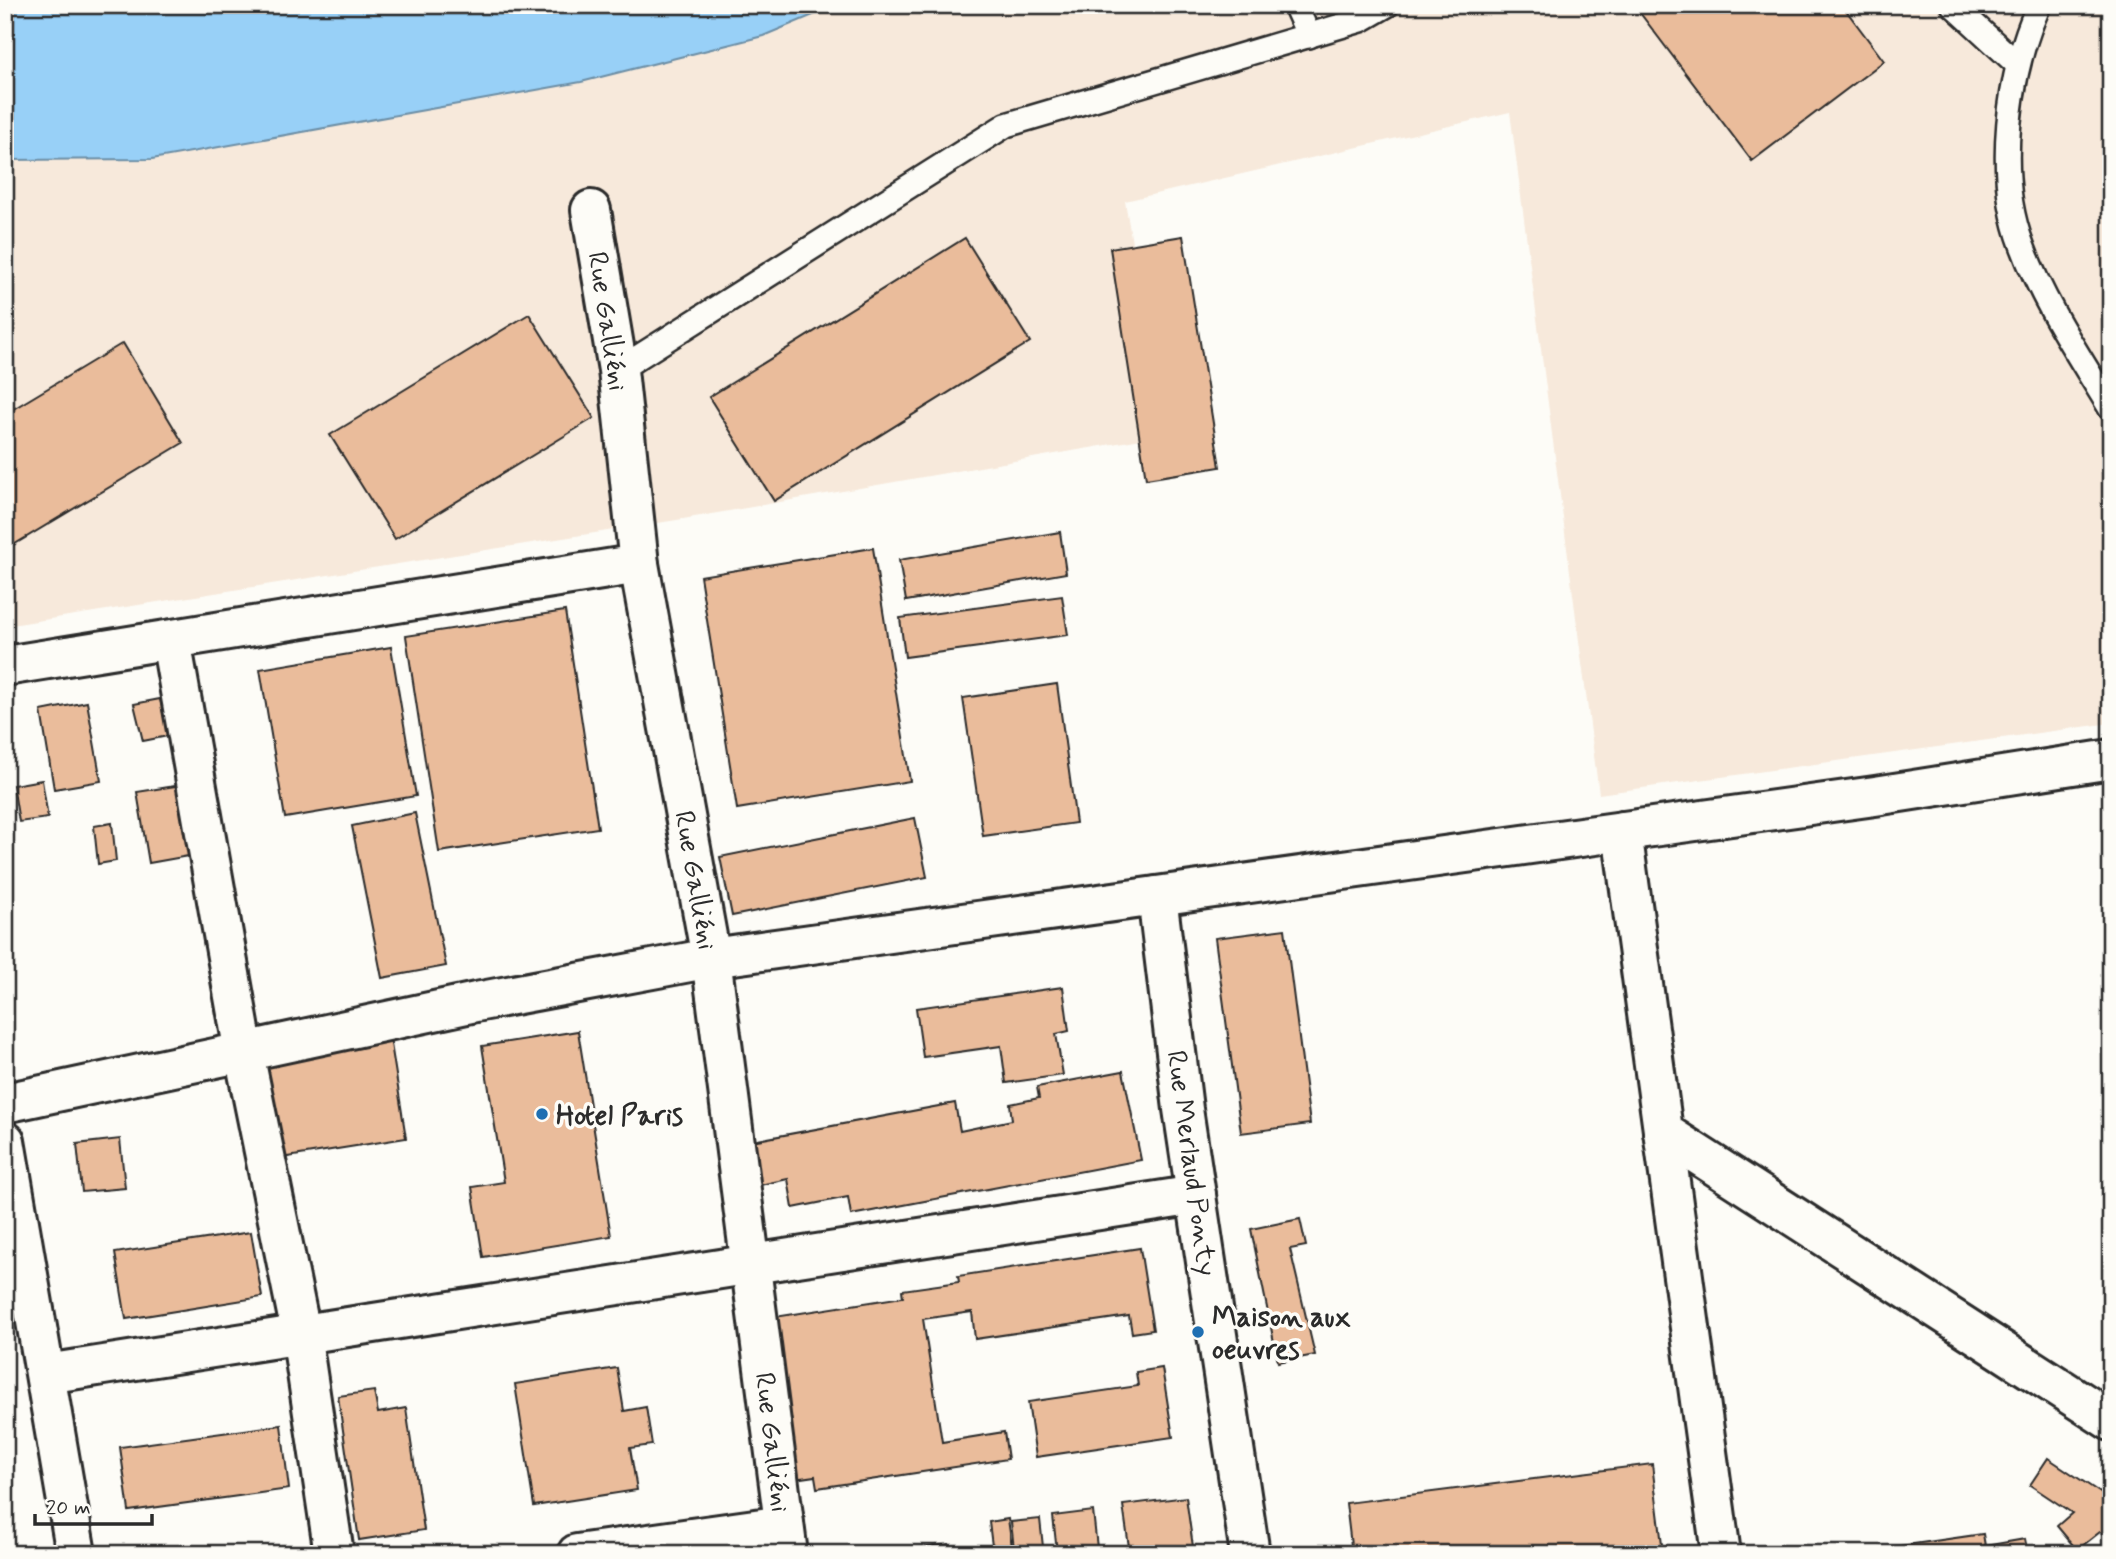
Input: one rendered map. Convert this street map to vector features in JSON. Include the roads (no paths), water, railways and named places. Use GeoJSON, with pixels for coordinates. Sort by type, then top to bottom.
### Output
{"type":"FeatureCollection","features":[{"type":"Feature","properties":{"kind":"street","name":"Rue Galliéni"},"geometry":{"type":"LineString","coordinates":[[591,210],[618,370],[639,564],[711,958],[786,1540]]}},
{"type":"Feature","properties":{"kind":"street"},"geometry":{"type":"LineString","coordinates":[[5,666],[639,564]]}},
{"type":"Feature","properties":{"kind":"street"},"geometry":{"type":"LineString","coordinates":[[171,640],[244,1053],[300,1334],[334,1554]]}},
{"type":"Feature","properties":{"kind":"street"},"geometry":{"type":"LineString","coordinates":[[5,1103],[476,1002],[711,958],[1875,796],[2111,759]]}},
{"type":"Feature","properties":{"kind":"street"},"geometry":{"type":"LineString","coordinates":[[1622,831],[1721,1554]]}},
{"type":"Feature","properties":{"kind":"street","name":"Rue Merlaud Ponty"},"geometry":{"type":"LineString","coordinates":[[1157,896],[1196,1195],[1250,1554]]}},
{"type":"Feature","properties":{"kind":"street"},"geometry":{"type":"LineString","coordinates":[[1663,1132],[2111,1421]]}},
{"type":"Feature","properties":{"kind":"street"},"geometry":{"type":"LineString","coordinates":[[5,1141],[76,1554]]}},
{"type":"Feature","properties":{"kind":"street"},"geometry":{"type":"LineString","coordinates":[[46,1374],[1196,1195]]}},
{"type":"Feature","properties":{"kind":"street"},"geometry":{"type":"LineString","coordinates":[[577,1554],[786,1540]]}},
{"type":"Feature","properties":{"kind":"lane"},"geometry":{"type":"LineString","coordinates":[[1296,5],[1309,36]]}},
{"type":"Feature","properties":{"kind":"lane"},"geometry":{"type":"LineString","coordinates":[[618,370],[1006,125],[1361,20],[1387,5]]}},
{"type":"Feature","properties":{"kind":"lane"},"geometry":{"type":"LineString","coordinates":[[1953,5],[2017,64]]}},
{"type":"Feature","properties":{"kind":"lane"},"geometry":{"type":"LineString","coordinates":[[2039,5],[2017,64],[2009,130],[2009,191],[2021,243],[2043,295],[2111,409]]}},
{"type":"Feature","properties":{"kind":"water"},"geometry":{"type":"Polygon","coordinates":[[[5,5],[837,5],[763,36],[581,82],[152,159],[5,160],[5,5]]]}},
{"type":"Feature","properties":{"kind":"place","name":"Hotel Paris"},"geometry":{"type":"Point","coordinates":[542,1114]}},
{"type":"Feature","properties":{"kind":"place","name":"Maison aux oeuvres"},"geometry":{"type":"Point","coordinates":[1198,1332]}}]}
